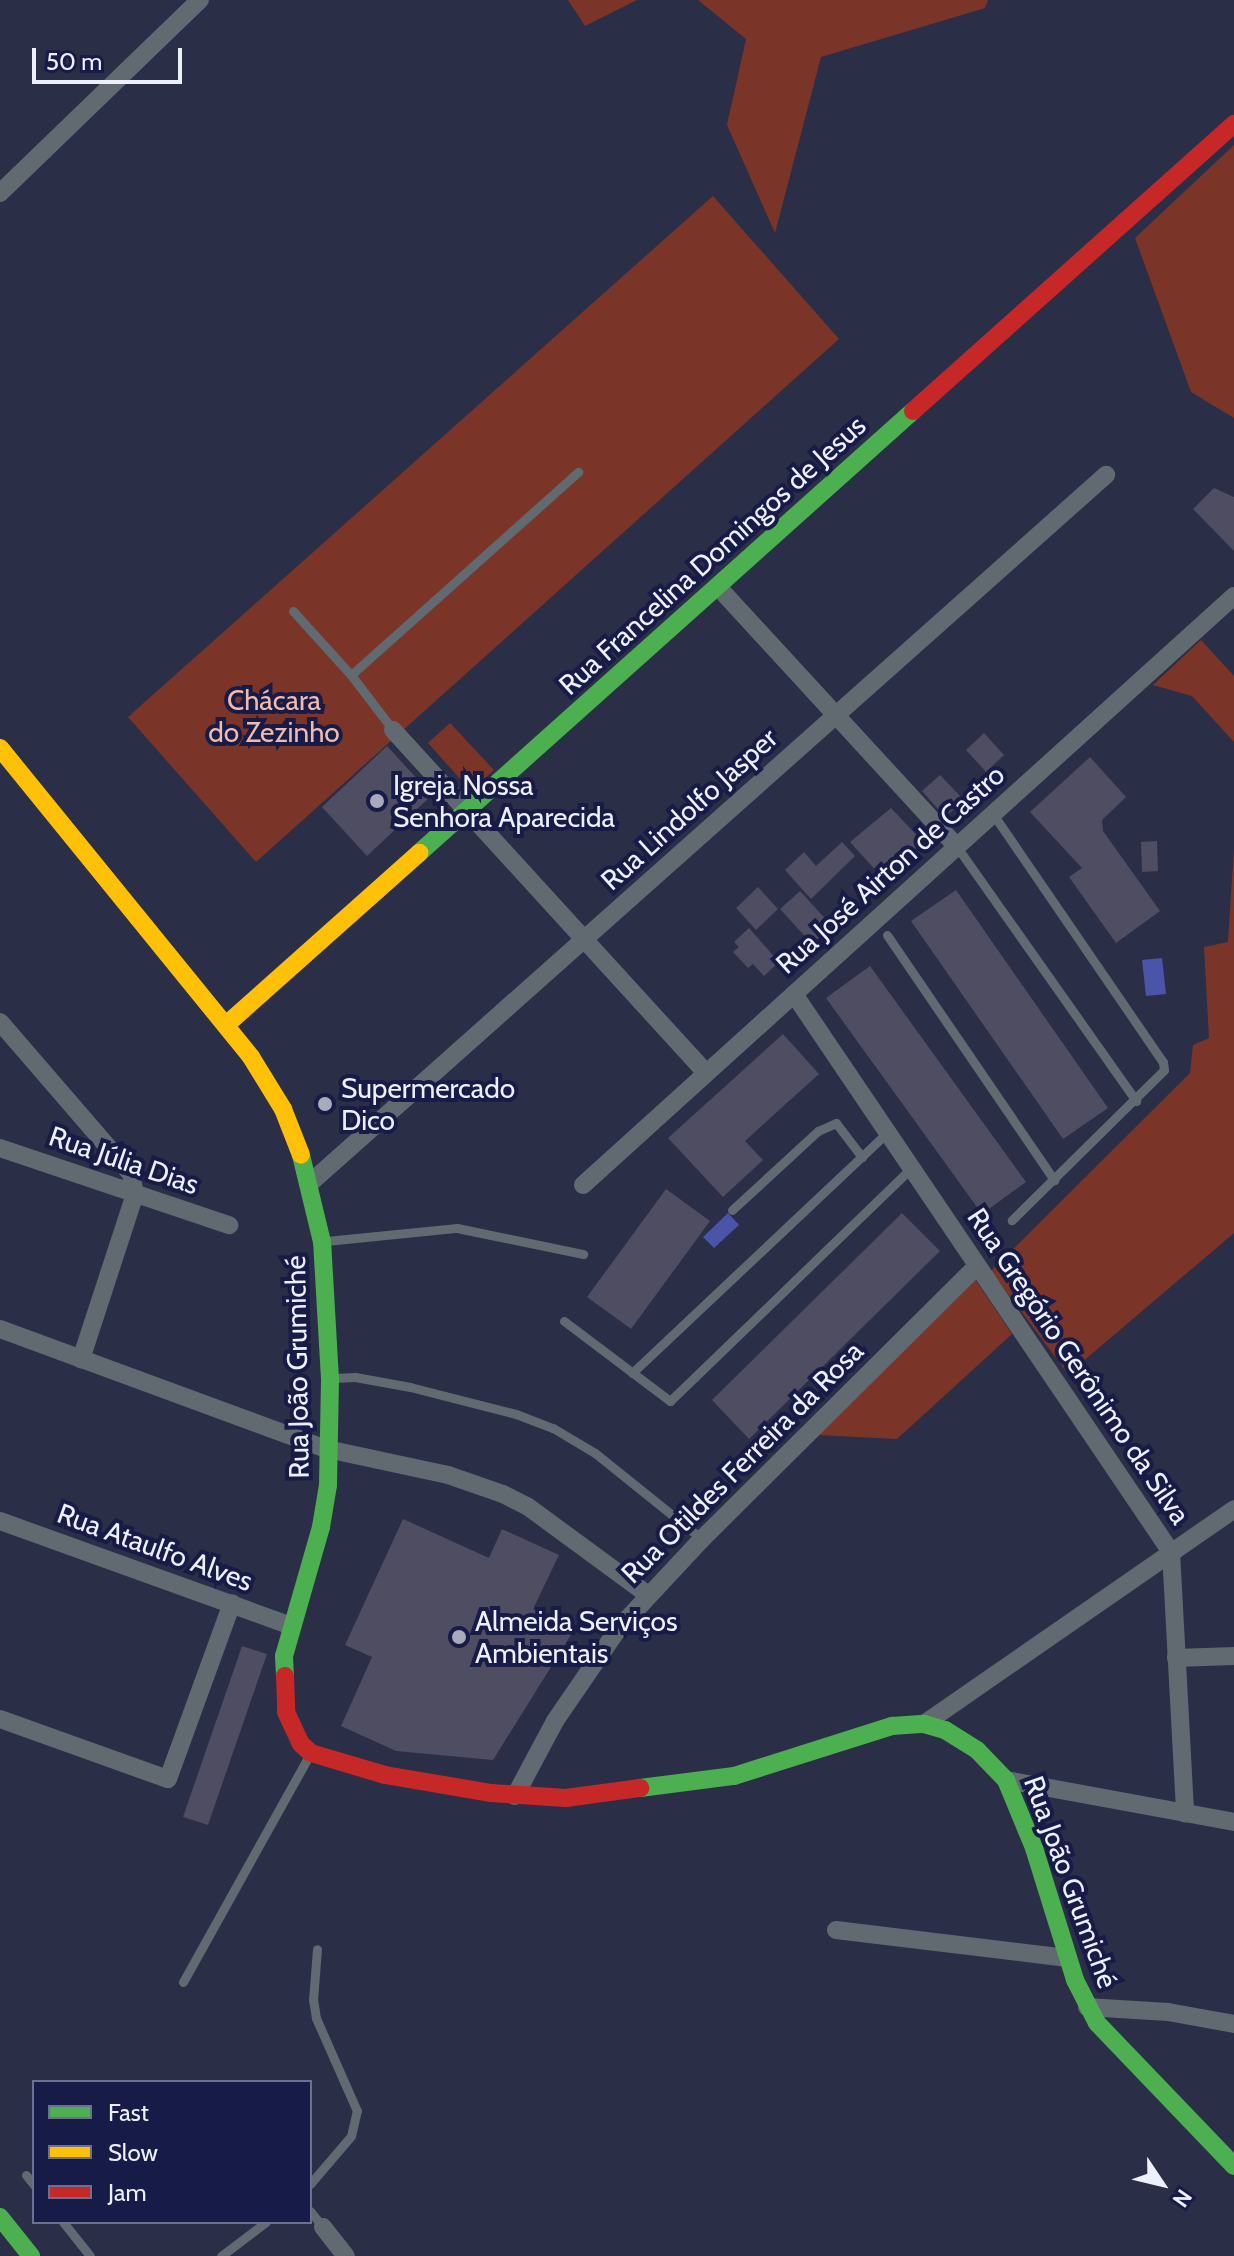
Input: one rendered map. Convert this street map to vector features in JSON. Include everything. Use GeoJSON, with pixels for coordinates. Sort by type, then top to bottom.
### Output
{"type":"FeatureCollection","features":[{"type":"Feature","properties":{"kind":"main road","name":"Rua Francelina Domingos de Jesus"},"geometry":{"type":"LineString","coordinates":[[226,1025],[719,588],[1234,124]]}},
{"type":"Feature","properties":{"kind":"main road","name":"Rua João Grumiché"},"geometry":{"type":"LineString","coordinates":[[0,748],[226,1025],[283,1109],[309,1184],[322,1242],[330,1379],[328,1485],[321,1527],[284,1656],[285,1704],[301,1744],[311,1753],[385,1775],[515,1796],[592,1797],[734,1776],[877,1730],[924,1724],[963,1740],[1006,1780],[1034,1848],[1067,1958],[1087,2007],[1116,2046],[1234,2166]]}},
{"type":"Feature","properties":{"kind":"main road"},"geometry":{"type":"LineString","coordinates":[[0,2217],[31,2256]]}},
{"type":"Feature","properties":{"kind":"street"},"geometry":{"type":"LineString","coordinates":[[0,193],[200,0]]}},
{"type":"Feature","properties":{"kind":"street","name":"Rua Lindolfo Jasper"},"geometry":{"type":"LineString","coordinates":[[309,1184],[1106,475]]}},
{"type":"Feature","properties":{"kind":"street"},"geometry":{"type":"LineString","coordinates":[[719,588],[957,847]]}},
{"type":"Feature","properties":{"kind":"street","name":"Rua José Airton de Castro"},"geometry":{"type":"LineString","coordinates":[[583,1185],[1234,596]]}},
{"type":"Feature","properties":{"kind":"street"},"geometry":{"type":"LineString","coordinates":[[393,730],[706,1073]]}},
{"type":"Feature","properties":{"kind":"street","name":"Rua Gregório Gerônimo da Silva"},"geometry":{"type":"LineString","coordinates":[[794,994],[1171,1552],[1185,1814]]}},
{"type":"Feature","properties":{"kind":"street"},"geometry":{"type":"LineString","coordinates":[[0,1022],[123,1161],[131,1174],[135,1194],[81,1359]]}},
{"type":"Feature","properties":{"kind":"street","name":"Rua Júlia Dias"},"geometry":{"type":"LineString","coordinates":[[0,1148],[229,1225]]}},
{"type":"Feature","properties":{"kind":"street","name":"Rua Otildes Ferreira da Rosa"},"geometry":{"type":"LineString","coordinates":[[515,1796],[555,1721],[592,1664],[648,1595],[977,1266]]}},
{"type":"Feature","properties":{"kind":"street"},"geometry":{"type":"LineString","coordinates":[[0,1329],[327,1449],[448,1475],[503,1494],[527,1506],[648,1595]]}},
{"type":"Feature","properties":{"kind":"street"},"geometry":{"type":"LineString","coordinates":[[924,1724],[1234,1509]]}},
{"type":"Feature","properties":{"kind":"street","name":"Rua Ataulfo Alves"},"geometry":{"type":"LineString","coordinates":[[0,1521],[291,1626]]}},
{"type":"Feature","properties":{"kind":"street"},"geometry":{"type":"LineString","coordinates":[[0,1719],[168,1779],[232,1603]]}},
{"type":"Feature","properties":{"kind":"street"},"geometry":{"type":"LineString","coordinates":[[1176,1658],[1234,1656]]}},
{"type":"Feature","properties":{"kind":"street"},"geometry":{"type":"LineString","coordinates":[[1006,1780],[1234,1822]]}},
{"type":"Feature","properties":{"kind":"street"},"geometry":{"type":"LineString","coordinates":[[836,1930],[1067,1958]]}},
{"type":"Feature","properties":{"kind":"street"},"geometry":{"type":"LineString","coordinates":[[1087,2007],[1149,2010],[1234,2024]]}},
{"type":"Feature","properties":{"kind":"street"},"geometry":{"type":"LineString","coordinates":[[323,2227],[346,2256]]}},
{"type":"Feature","properties":{"kind":"lane"},"geometry":{"type":"LineString","coordinates":[[351,675],[578,472]]}},
{"type":"Feature","properties":{"kind":"lane"},"geometry":{"type":"LineString","coordinates":[[293,611],[351,675],[393,730]]}},
{"type":"Feature","properties":{"kind":"lane"},"geometry":{"type":"LineString","coordinates":[[993,814],[1163,1062],[1164,1070],[1012,1220]]}},
{"type":"Feature","properties":{"kind":"lane"},"geometry":{"type":"LineString","coordinates":[[957,847],[1136,1101]]}},
{"type":"Feature","properties":{"kind":"lane"},"geometry":{"type":"LineString","coordinates":[[887,935],[1054,1180]]}},
{"type":"Feature","properties":{"kind":"lane"},"geometry":{"type":"LineString","coordinates":[[732,1210],[818,1131],[836,1123],[862,1157]]}},
{"type":"Feature","properties":{"kind":"lane"},"geometry":{"type":"LineString","coordinates":[[632,1373],[887,1133]]}},
{"type":"Feature","properties":{"kind":"lane"},"geometry":{"type":"LineString","coordinates":[[564,1321],[670,1401],[911,1168]]}},
{"type":"Feature","properties":{"kind":"lane"},"geometry":{"type":"LineString","coordinates":[[322,1242],[457,1228],[583,1254]]}},
{"type":"Feature","properties":{"kind":"lane"},"geometry":{"type":"LineString","coordinates":[[330,1379],[355,1377],[410,1387],[516,1414],[553,1428],[595,1453],[702,1539]]}},
{"type":"Feature","properties":{"kind":"lane"},"geometry":{"type":"LineString","coordinates":[[183,1982],[311,1753]]}},
{"type":"Feature","properties":{"kind":"lane"},"geometry":{"type":"LineString","coordinates":[[312,2182],[351,2136],[357,2111],[316,2018],[313,2000],[317,1949]]}},
{"type":"Feature","properties":{"kind":"lane"},"geometry":{"type":"LineString","coordinates":[[26,2175],[32,2182]]}},
{"type":"Feature","properties":{"kind":"lane"},"geometry":{"type":"LineString","coordinates":[[312,2213],[323,2227]]}},
{"type":"Feature","properties":{"kind":"lane"},"geometry":{"type":"LineString","coordinates":[[65,2224],[90,2256]]}},
{"type":"Feature","properties":{"kind":"lane"},"geometry":{"type":"LineString","coordinates":[[221,2256],[263,2224]]}},
{"type":"Feature","properties":{"kind":"green space"},"geometry":{"type":"Polygon","coordinates":[[[568,0],[637,0],[585,26],[568,0]]]}},
{"type":"Feature","properties":{"kind":"green space"},"geometry":{"type":"Polygon","coordinates":[[[698,0],[988,0],[985,8],[821,57],[775,233],[727,125],[746,39],[698,0]]]}},
{"type":"Feature","properties":{"kind":"green space"},"geometry":{"type":"Polygon","coordinates":[[[1234,145],[1234,418],[1191,392],[1135,238],[1234,145]]]}},
{"type":"Feature","properties":{"kind":"green space","name":"Chácara do Zezinho"},"geometry":{"type":"Polygon","coordinates":[[[713,196],[839,339],[256,862],[128,717],[713,196]]]}},
{"type":"Feature","properties":{"kind":"green space"},"geometry":{"type":"Polygon","coordinates":[[[1201,640],[1234,676],[1234,742],[1192,696],[1153,685],[1201,640]]]}},
{"type":"Feature","properties":{"kind":"green space"},"geometry":{"type":"Polygon","coordinates":[[[450,723],[494,770],[471,791],[428,743],[450,723]]]}},
{"type":"Feature","properties":{"kind":"green space"},"geometry":{"type":"Polygon","coordinates":[[[1234,848],[1234,1233],[1068,1374],[991,1271],[1190,1073],[1193,1045],[1209,1038],[1204,947],[1228,942],[1234,848]]]}},
{"type":"Feature","properties":{"kind":"green space"},"geometry":{"type":"Polygon","coordinates":[[[975,1279],[1012,1334],[897,1439],[818,1435],[975,1279]]]}},
{"type":"Feature","properties":{"kind":"water"},"geometry":{"type":"Polygon","coordinates":[[[1162,958],[1166,994],[1146,996],[1142,960],[1162,958]]]}},
{"type":"Feature","properties":{"kind":"water"},"geometry":{"type":"Polygon","coordinates":[[[728,1213],[739,1225],[714,1248],[703,1237],[728,1213]]]}},
{"type":"Feature","properties":{"kind":"building"},"geometry":{"type":"Polygon","coordinates":[[[1214,488],[1234,497],[1234,551],[1193,509],[1214,488]]]}},
{"type":"Feature","properties":{"kind":"building"},"geometry":{"type":"Polygon","coordinates":[[[984,733],[1004,755],[986,772],[966,750],[984,733]]]}},
{"type":"Feature","properties":{"kind":"building","name":"Igreja Nossa Senhora Aparecida"},"geometry":{"type":"Polygon","coordinates":[[[387,746],[432,795],[367,856],[322,807],[387,746]]]}},
{"type":"Feature","properties":{"kind":"building"},"geometry":{"type":"Polygon","coordinates":[[[1090,757],[1126,797],[1102,820],[1103,831],[1160,911],[1116,943],[1069,877],[1082,868],[1030,812],[1090,757]]]}},
{"type":"Feature","properties":{"kind":"building"},"geometry":{"type":"Polygon","coordinates":[[[940,775],[964,800],[945,817],[922,791],[940,775]]]}},
{"type":"Feature","properties":{"kind":"building"},"geometry":{"type":"Polygon","coordinates":[[[891,808],[923,842],[902,862],[897,857],[879,874],[850,842],[891,808]]]}},
{"type":"Feature","properties":{"kind":"building"},"geometry":{"type":"Polygon","coordinates":[[[1157,841],[1158,871],[1142,872],[1141,842],[1157,841]]]}},
{"type":"Feature","properties":{"kind":"building"},"geometry":{"type":"Polygon","coordinates":[[[842,842],[855,856],[811,899],[785,870],[804,852],[816,866],[842,842]]]}},
{"type":"Feature","properties":{"kind":"building"},"geometry":{"type":"Polygon","coordinates":[[[758,887],[778,909],[756,930],[736,908],[758,887]]]}},
{"type":"Feature","properties":{"kind":"building"},"geometry":{"type":"Polygon","coordinates":[[[956,890],[1108,1108],[1063,1139],[911,921],[956,890]]]}},
{"type":"Feature","properties":{"kind":"building"},"geometry":{"type":"Polygon","coordinates":[[[800,891],[832,926],[812,944],[780,909],[800,891]]]}},
{"type":"Feature","properties":{"kind":"building"},"geometry":{"type":"Polygon","coordinates":[[[749,928],[779,962],[764,976],[753,964],[748,968],[733,952],[739,947],[734,942],[749,928]]]}},
{"type":"Feature","properties":{"kind":"building"},"geometry":{"type":"Polygon","coordinates":[[[870,966],[1026,1182],[982,1214],[826,998],[870,966]]]}},
{"type":"Feature","properties":{"kind":"building"},"geometry":{"type":"Polygon","coordinates":[[[783,1034],[819,1074],[745,1141],[763,1160],[723,1197],[668,1138],[783,1034]]]}},
{"type":"Feature","properties":{"kind":"building"},"geometry":{"type":"Polygon","coordinates":[[[666,1189],[710,1221],[631,1329],[587,1297],[666,1189]]]}},
{"type":"Feature","properties":{"kind":"building"},"geometry":{"type":"Polygon","coordinates":[[[902,1213],[940,1251],[749,1439],[712,1400],[902,1213]]]}},
{"type":"Feature","properties":{"kind":"building","name":"Almeida Serviços Ambientais"},"geometry":{"type":"Polygon","coordinates":[[[403,1519],[489,1558],[502,1529],[559,1555],[533,1609],[574,1630],[493,1760],[396,1751],[341,1726],[372,1657],[345,1645],[403,1519]]]}},
{"type":"Feature","properties":{"kind":"building"},"geometry":{"type":"Polygon","coordinates":[[[242,1646],[267,1654],[208,1825],[183,1817],[242,1646]]]}},
{"type":"Feature","properties":{"kind":"traffic: fast"},"geometry":{"type":"LineString","coordinates":[[419,853],[913,411]]}},
{"type":"Feature","properties":{"kind":"traffic: fast"},"geometry":{"type":"LineString","coordinates":[[285,1676],[284,1656],[321,1527],[328,1485],[330,1379],[322,1242],[301,1155]]}},
{"type":"Feature","properties":{"kind":"traffic: fast"},"geometry":{"type":"LineString","coordinates":[[640,1788],[734,1776],[892,1726],[924,1724],[945,1730],[977,1750],[1006,1780],[1034,1848],[1075,1980],[1097,2023],[1234,2166]]}},
{"type":"Feature","properties":{"kind":"traffic: fast"},"geometry":{"type":"LineString","coordinates":[[0,2217],[31,2256]]}},
{"type":"Feature","properties":{"kind":"traffic: slow"},"geometry":{"type":"LineString","coordinates":[[0,748],[251,1057],[283,1109],[301,1155]]}},
{"type":"Feature","properties":{"kind":"traffic: slow"},"geometry":{"type":"LineString","coordinates":[[226,1025],[419,853]]}},
{"type":"Feature","properties":{"kind":"traffic: jam"},"geometry":{"type":"LineString","coordinates":[[913,411],[1234,124]]}},
{"type":"Feature","properties":{"kind":"traffic: jam"},"geometry":{"type":"LineString","coordinates":[[285,1676],[286,1712],[301,1744],[311,1753],[385,1775],[491,1793],[566,1798],[640,1788]]}},
{"type":"Feature","properties":{"kind":"place","name":"Igreja Nossa Senhora Aparecida"},"geometry":{"type":"Point","coordinates":[377,801]}},
{"type":"Feature","properties":{"kind":"place","name":"Supermercado Dico"},"geometry":{"type":"Point","coordinates":[325,1104]}},
{"type":"Feature","properties":{"kind":"place","name":"Almeida Serviços Ambientais"},"geometry":{"type":"Point","coordinates":[459,1637]}}]}
